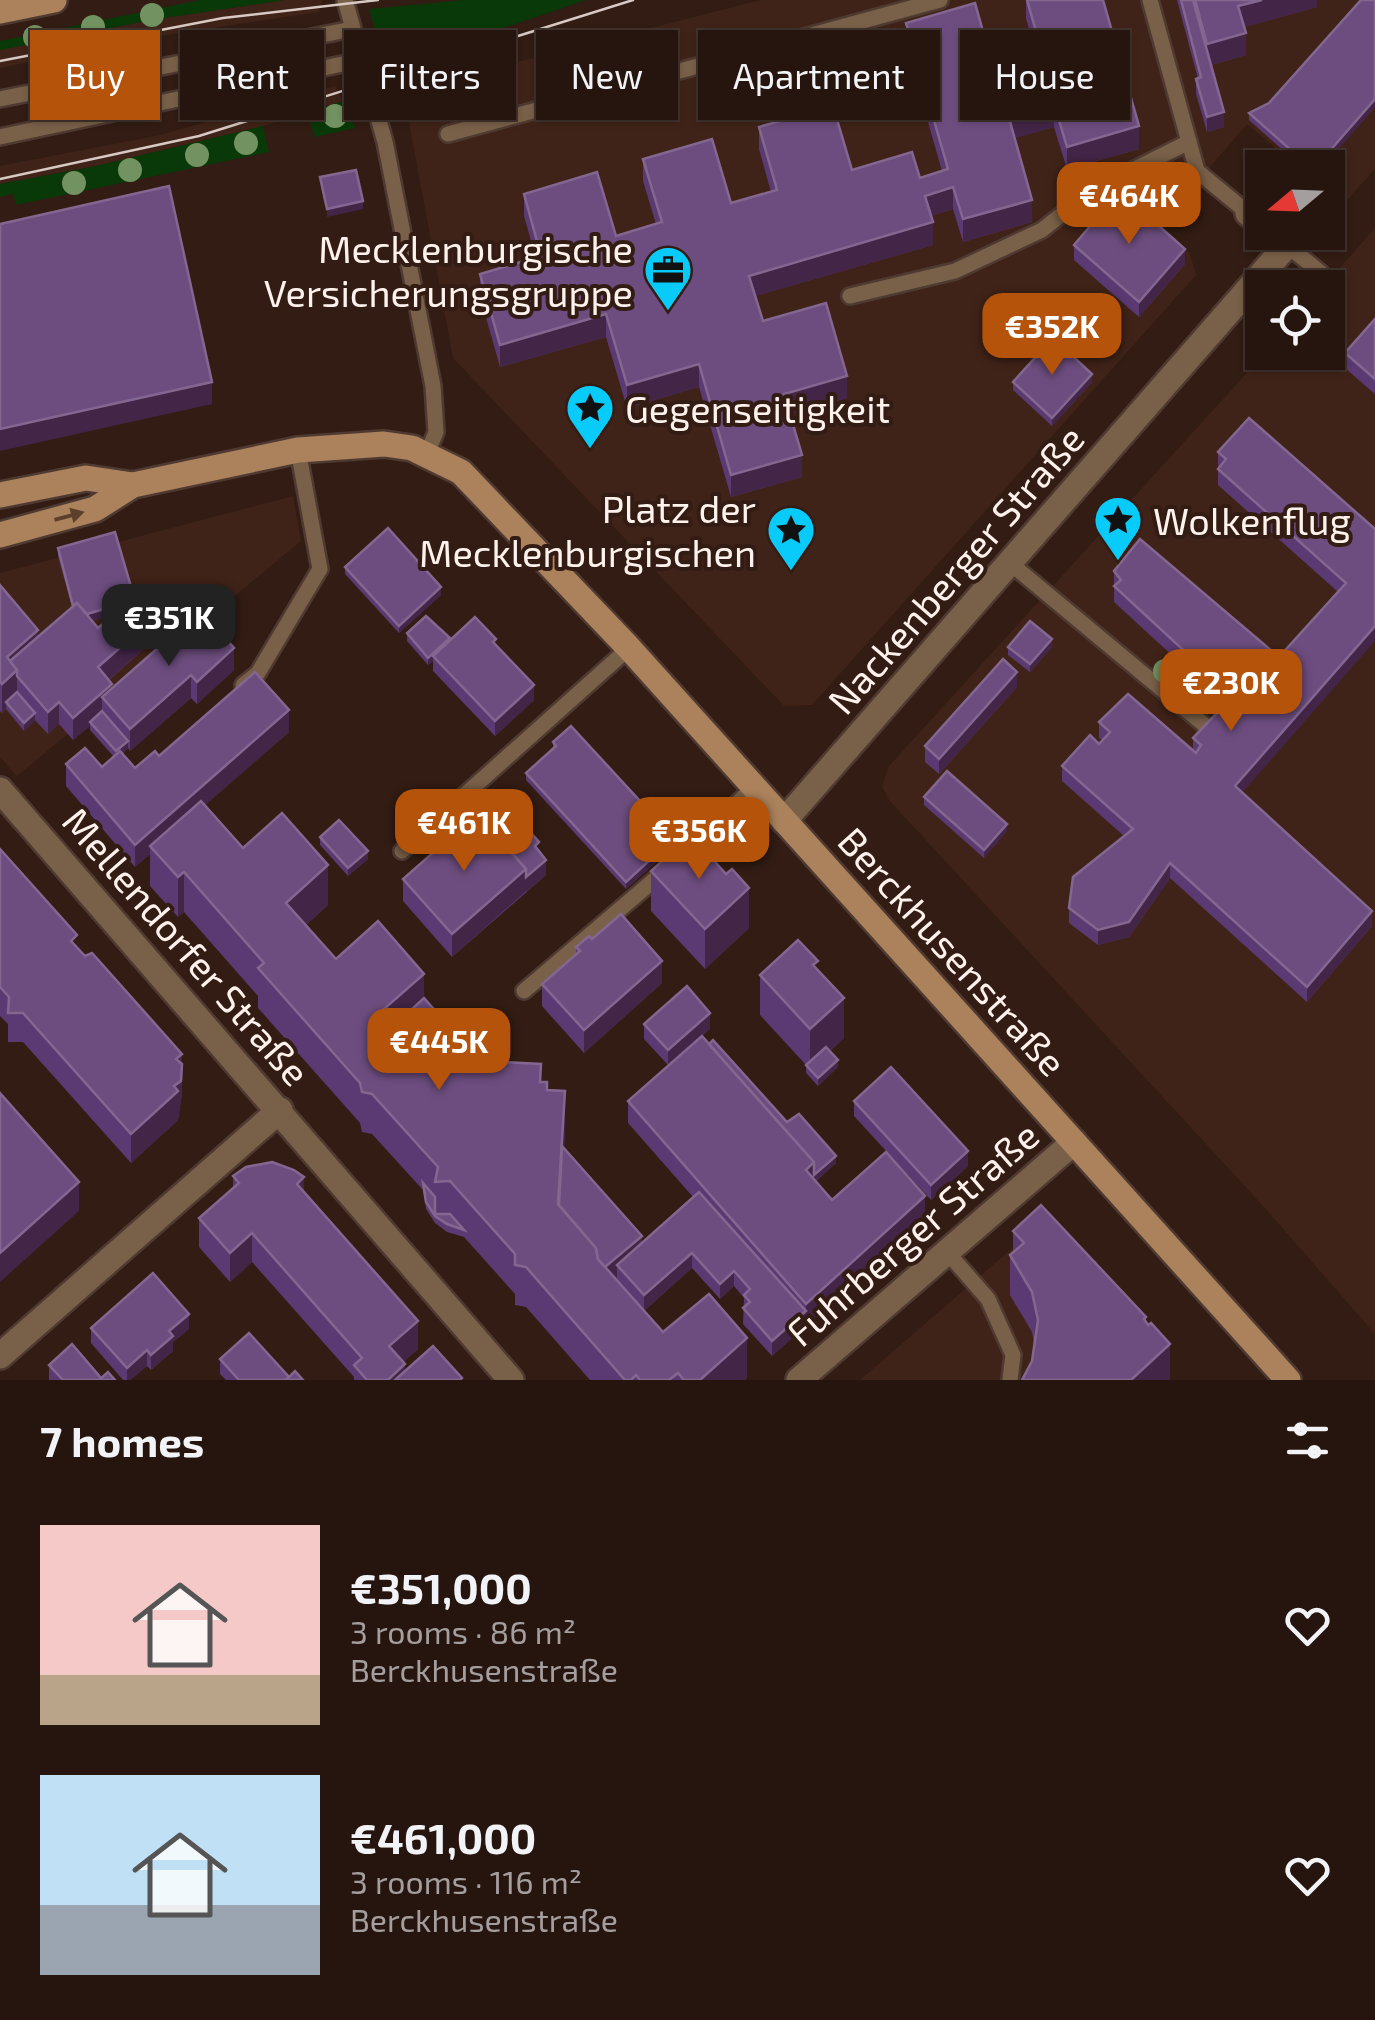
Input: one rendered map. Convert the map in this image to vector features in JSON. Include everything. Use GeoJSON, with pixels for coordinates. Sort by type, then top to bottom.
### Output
{"type":"FeatureCollection","features":[{"type":"Feature","properties":{"kind":"street"},"geometry":{"type":"LineString","coordinates":[[0,11],[54,0]]}},
{"type":"Feature","properties":{"kind":"street","name":"Nackenberger Straße"},"geometry":{"type":"LineString","coordinates":[[784,821],[1010,563],[1271,250]]}},
{"type":"Feature","properties":{"kind":"street","name":"Berckhusenstraße"},"geometry":{"type":"LineString","coordinates":[[0,534],[95,509],[133,485],[298,450],[384,444],[428,454],[461,472],[629,648],[1288,1380]]}},
{"type":"Feature","properties":{"kind":"street","name":"Berckhusenstraße"},"geometry":{"type":"LineString","coordinates":[[0,495],[86,478],[133,485]]}},
{"type":"Feature","properties":{"kind":"street","name":"Mellendorfer Straße"},"geometry":{"type":"LineString","coordinates":[[0,790],[511,1380]]}},
{"type":"Feature","properties":{"kind":"street"},"geometry":{"type":"LineString","coordinates":[[0,1356],[280,1110]]}},
{"type":"Feature","properties":{"kind":"street","name":"Fuhrberger Straße"},"geometry":{"type":"LineString","coordinates":[[807,1378],[1074,1142]]}},
{"type":"Feature","properties":{"kind":"lane"},"geometry":{"type":"LineString","coordinates":[[0,99],[352,29],[345,0]]}},
{"type":"Feature","properties":{"kind":"lane"},"geometry":{"type":"LineString","coordinates":[[448,134],[940,0]]}},
{"type":"Feature","properties":{"kind":"lane"},"geometry":{"type":"LineString","coordinates":[[1150,0],[1197,170],[1245,211]]}},
{"type":"Feature","properties":{"kind":"lane"},"geometry":{"type":"LineString","coordinates":[[0,137],[344,63]]}},
{"type":"Feature","properties":{"kind":"lane"},"geometry":{"type":"LineString","coordinates":[[378,120],[433,386],[436,432],[428,454]]}},
{"type":"Feature","properties":{"kind":"lane"},"geometry":{"type":"LineString","coordinates":[[850,296],[955,271],[1042,230],[1091,191],[1189,142]]}},
{"type":"Feature","properties":{"kind":"lane"},"geometry":{"type":"LineString","coordinates":[[1293,250],[1317,270]]}},
{"type":"Feature","properties":{"kind":"lane"},"geometry":{"type":"LineString","coordinates":[[228,698],[258,673],[320,569],[298,450]]}},
{"type":"Feature","properties":{"kind":"lane"},"geometry":{"type":"LineString","coordinates":[[1010,563],[1213,732]]}},
{"type":"Feature","properties":{"kind":"lane"},"geometry":{"type":"LineString","coordinates":[[402,851],[629,648]]}},
{"type":"Feature","properties":{"kind":"lane"},"geometry":{"type":"LineString","coordinates":[[524,991],[686,852],[754,787]]}},
{"type":"Feature","properties":{"kind":"lane"},"geometry":{"type":"LineString","coordinates":[[948,1253],[988,1299],[1013,1355],[1010,1380]]}},
{"type":"Feature","properties":{"kind":"shaded area"},"geometry":{"type":"Polygon","coordinates":[[[285,0],[323,0],[319,12],[160,36],[160,30],[100,30],[285,0]]]}},
{"type":"Feature","properties":{"kind":"shaded area"},"geometry":{"type":"Polygon","coordinates":[[[761,0],[1375,0],[1375,169],[1345,203],[1345,150],[1278,150],[1247,124],[1160,225],[1190,254],[1196,275],[812,705],[784,706],[453,358],[408,120],[516,120],[516,62],[536,57],[536,120],[678,120],[678,30],[643,30],[761,0]]]}},
{"type":"Feature","properties":{"kind":"shaded area"},"geometry":{"type":"Polygon","coordinates":[[[30,44],[30,62],[0,68],[3,49],[30,44]]]}},
{"type":"Feature","properties":{"kind":"shaded area"},"geometry":{"type":"Polygon","coordinates":[[[335,86],[343,101],[324,107],[324,89],[335,86]]]}},
{"type":"Feature","properties":{"kind":"shaded area"},"geometry":{"type":"Polygon","coordinates":[[[214,120],[282,120],[96,166],[0,184],[0,166],[160,135],[214,120]]]}},
{"type":"Feature","properties":{"kind":"shaded area"},"geometry":{"type":"Polygon","coordinates":[[[1375,228],[1375,1334],[1265,1208],[889,800],[882,786],[889,766],[1250,370],[1345,370],[1345,270],[1338,270],[1375,228]]]}},
{"type":"Feature","properties":{"kind":"shaded area"},"geometry":{"type":"Polygon","coordinates":[[[293,496],[301,541],[17,776],[0,757],[0,573],[293,496]]]}},
{"type":"Feature","properties":{"kind":"shaded area"},"geometry":{"type":"Polygon","coordinates":[[[1039,1225],[1170,1380],[860,1380],[1039,1225]]]}},
{"type":"Feature","properties":{"kind":"green space"},"geometry":{"type":"Polygon","coordinates":[[[200,0],[285,0],[101,30],[54,30],[200,0]]]}},
{"type":"Feature","properties":{"kind":"green space"},"geometry":{"type":"Polygon","coordinates":[[[464,0],[586,0],[497,30],[375,30],[369,9],[464,0]]]}},
{"type":"Feature","properties":{"kind":"green space"},"geometry":{"type":"Polygon","coordinates":[[[30,35],[30,44],[0,50],[0,41],[30,35]]]}},
{"type":"Feature","properties":{"kind":"green space"},"geometry":{"type":"Polygon","coordinates":[[[343,101],[344,120],[351,120],[355,128],[315,137],[309,120],[324,120],[324,107],[343,101]]]}},
{"type":"Feature","properties":{"kind":"green space"},"geometry":{"type":"Polygon","coordinates":[[[263,126],[269,152],[16,205],[13,194],[0,197],[0,184],[96,166],[263,126]]]}},
{"type":"Feature","properties":{"kind":"building"},"geometry":{"type":"Polygon","coordinates":[[[1027,0],[1103,0],[1112,30],[1036,30],[1027,0]]]}},
{"type":"Feature","properties":{"kind":"building"},"geometry":{"type":"Polygon","coordinates":[[[1181,0],[1193,0],[1224,112],[1207,117],[1181,0]]]}},
{"type":"Feature","properties":{"kind":"building"},"geometry":{"type":"Polygon","coordinates":[[[1195,0],[1262,0],[1238,6],[1246,33],[1207,44],[1195,0]]]}},
{"type":"Feature","properties":{"kind":"building"},"geometry":{"type":"Polygon","coordinates":[[[1361,0],[1375,0],[1375,99],[1331,150],[1291,150],[1249,113],[1269,103],[1361,0]]]}},
{"type":"Feature","properties":{"kind":"building"},"geometry":{"type":"Polygon","coordinates":[[[975,3],[983,30],[960,30],[960,120],[1010,120],[1032,200],[963,219],[953,187],[925,196],[933,222],[749,276],[763,321],[826,303],[847,376],[784,394],[802,455],[731,475],[699,364],[627,385],[606,314],[500,345],[480,274],[541,256],[524,194],[597,172],[616,236],[662,222],[643,159],[712,139],[731,203],[777,190],[759,127],[784,120],[837,120],[852,170],[912,152],[920,178],[948,169],[934,120],[940,120],[940,30],[908,30],[906,23],[975,3]]]}},
{"type":"Feature","properties":{"kind":"building"},"geometry":{"type":"Polygon","coordinates":[[[1130,94],[1139,126],[1067,147],[1059,120],[1130,120],[1130,94]]]}},
{"type":"Feature","properties":{"kind":"building"},"geometry":{"type":"Polygon","coordinates":[[[356,170],[363,201],[327,209],[320,177],[356,170]]]}},
{"type":"Feature","properties":{"kind":"building"},"geometry":{"type":"Polygon","coordinates":[[[169,186],[212,382],[0,429],[0,224],[169,186]]]}},
{"type":"Feature","properties":{"kind":"building"},"geometry":{"type":"Polygon","coordinates":[[[1120,191],[1185,249],[1139,302],[1074,245],[1120,191]]]}},
{"type":"Feature","properties":{"kind":"building"},"geometry":{"type":"Polygon","coordinates":[[[1375,319],[1375,379],[1345,353],[1375,319]]]}},
{"type":"Feature","properties":{"kind":"building"},"geometry":{"type":"Polygon","coordinates":[[[1053,338],[1092,374],[1052,418],[1013,382],[1053,338]]]}},
{"type":"Feature","properties":{"kind":"building"},"geometry":{"type":"Polygon","coordinates":[[[1249,418],[1375,529],[1375,626],[1235,786],[1372,911],[1307,987],[1170,863],[1129,922],[1098,930],[1069,908],[1073,877],[1133,829],[1062,766],[1090,735],[1099,744],[1110,732],[1099,722],[1128,694],[1196,753],[1201,745],[1193,738],[1233,696],[1114,586],[1121,580],[1114,571],[1140,539],[1279,657],[1346,583],[1218,469],[1226,459],[1218,452],[1249,418]]]}},
{"type":"Feature","properties":{"kind":"building"},"geometry":{"type":"Polygon","coordinates":[[[388,528],[441,587],[399,626],[345,567],[388,528]]]}},
{"type":"Feature","properties":{"kind":"building"},"geometry":{"type":"Polygon","coordinates":[[[115,532],[134,597],[87,614],[77,603],[73,606],[58,548],[115,532]]]}},
{"type":"Feature","properties":{"kind":"building"},"geometry":{"type":"Polygon","coordinates":[[[0,585],[38,630],[7,657],[17,670],[2,684],[0,682],[0,585]]]}},
{"type":"Feature","properties":{"kind":"building"},"geometry":{"type":"Polygon","coordinates":[[[136,596],[155,617],[98,667],[112,684],[73,718],[59,702],[48,712],[17,676],[10,661],[77,603],[98,628],[136,596]]]}},
{"type":"Feature","properties":{"kind":"building"},"geometry":{"type":"Polygon","coordinates":[[[201,610],[234,648],[197,682],[191,675],[130,729],[102,697],[201,610]]]}},
{"type":"Feature","properties":{"kind":"building"},"geometry":{"type":"Polygon","coordinates":[[[426,616],[450,638],[428,658],[407,633],[426,616]]]}},
{"type":"Feature","properties":{"kind":"building"},"geometry":{"type":"Polygon","coordinates":[[[475,617],[534,685],[495,721],[433,656],[475,617]]]}},
{"type":"Feature","properties":{"kind":"building"},"geometry":{"type":"Polygon","coordinates":[[[1030,621],[1052,639],[1030,664],[1008,647],[1030,621]]]}},
{"type":"Feature","properties":{"kind":"building"},"geometry":{"type":"Polygon","coordinates":[[[1003,659],[1017,672],[939,759],[925,746],[1003,659]]]}},
{"type":"Feature","properties":{"kind":"building"},"geometry":{"type":"Polygon","coordinates":[[[255,672],[289,710],[135,845],[66,764],[85,748],[102,767],[120,751],[135,768],[155,751],[159,756],[255,672]]]}},
{"type":"Feature","properties":{"kind":"building"},"geometry":{"type":"Polygon","coordinates":[[[17,692],[35,713],[24,723],[6,702],[17,692]]]}},
{"type":"Feature","properties":{"kind":"building"},"geometry":{"type":"Polygon","coordinates":[[[102,711],[128,741],[116,751],[90,722],[102,711]]]}},
{"type":"Feature","properties":{"kind":"building"},"geometry":{"type":"Polygon","coordinates":[[[571,726],[674,838],[626,882],[526,773],[571,726]]]}},
{"type":"Feature","properties":{"kind":"building"},"geometry":{"type":"Polygon","coordinates":[[[947,771],[1007,824],[984,850],[924,797],[947,771]]]}},
{"type":"Feature","properties":{"kind":"building"},"geometry":{"type":"Polygon","coordinates":[[[500,798],[539,842],[535,846],[546,860],[526,877],[526,869],[479,817],[500,798]]]}},
{"type":"Feature","properties":{"kind":"building"},"geometry":{"type":"Polygon","coordinates":[[[201,801],[243,848],[282,813],[328,865],[286,903],[336,959],[378,921],[424,974],[384,1009],[427,1058],[541,1064],[540,1082],[547,1082],[547,1090],[565,1091],[558,1204],[596,1248],[598,1259],[663,1332],[709,1294],[747,1338],[700,1380],[684,1380],[678,1373],[669,1380],[640,1380],[636,1375],[625,1380],[526,1267],[515,1265],[515,1254],[450,1181],[435,1182],[438,1167],[372,1094],[362,1092],[360,1083],[258,968],[264,963],[184,872],[178,877],[150,846],[201,801]]]}},
{"type":"Feature","properties":{"kind":"building"},"geometry":{"type":"Polygon","coordinates":[[[477,814],[526,869],[452,934],[403,879],[477,814]]]}},
{"type":"Feature","properties":{"kind":"building"},"geometry":{"type":"Polygon","coordinates":[[[339,820],[368,851],[348,868],[320,837],[339,820]]]}},
{"type":"Feature","properties":{"kind":"building"},"geometry":{"type":"Polygon","coordinates":[[[691,835],[726,874],[732,869],[749,888],[705,929],[651,871],[691,835]]]}},
{"type":"Feature","properties":{"kind":"building"},"geometry":{"type":"Polygon","coordinates":[[[0,849],[77,935],[71,941],[85,956],[92,953],[182,1054],[176,1059],[182,1064],[181,1081],[174,1086],[178,1091],[131,1134],[23,1013],[8,1013],[9,997],[0,987],[0,849]]]}},
{"type":"Feature","properties":{"kind":"building"},"geometry":{"type":"Polygon","coordinates":[[[621,914],[662,961],[584,1030],[542,984],[580,951],[576,947],[589,936],[592,939],[621,914]]]}},
{"type":"Feature","properties":{"kind":"building"},"geometry":{"type":"Polygon","coordinates":[[[798,940],[818,961],[813,965],[844,998],[810,1029],[760,975],[798,940]]]}},
{"type":"Feature","properties":{"kind":"building"},"geometry":{"type":"Polygon","coordinates":[[[687,986],[710,1013],[668,1050],[644,1024],[687,986]]]}},
{"type":"Feature","properties":{"kind":"building"},"geometry":{"type":"Polygon","coordinates":[[[424,998],[480,1061],[427,1058],[397,1023],[424,998]]]}},
{"type":"Feature","properties":{"kind":"building"},"geometry":{"type":"Polygon","coordinates":[[[702,1036],[814,1162],[806,1170],[832,1200],[886,1152],[925,1196],[806,1304],[628,1101],[702,1036]]]}},
{"type":"Feature","properties":{"kind":"building"},"geometry":{"type":"Polygon","coordinates":[[[713,1040],[787,1122],[799,1114],[836,1156],[814,1175],[814,1162],[709,1044],[713,1040]]]}},
{"type":"Feature","properties":{"kind":"building"},"geometry":{"type":"Polygon","coordinates":[[[826,1047],[838,1060],[818,1078],[806,1065],[826,1047]]]}},
{"type":"Feature","properties":{"kind":"building"},"geometry":{"type":"Polygon","coordinates":[[[891,1067],[968,1151],[931,1185],[854,1101],[891,1067]]]}},
{"type":"Feature","properties":{"kind":"building"},"geometry":{"type":"Polygon","coordinates":[[[0,1093],[79,1182],[0,1253],[0,1093]]]}},
{"type":"Feature","properties":{"kind":"building"},"geometry":{"type":"Polygon","coordinates":[[[562,1146],[642,1236],[605,1267],[596,1248],[559,1205],[562,1146]]]}},
{"type":"Feature","properties":{"kind":"building"},"geometry":{"type":"Polygon","coordinates":[[[272,1162],[304,1177],[297,1184],[418,1321],[389,1346],[405,1364],[388,1380],[367,1380],[354,1365],[362,1358],[252,1233],[230,1253],[199,1218],[239,1183],[233,1176],[246,1167],[272,1162]]]}},
{"type":"Feature","properties":{"kind":"building"},"geometry":{"type":"Polygon","coordinates":[[[423,1183],[435,1197],[435,1214],[450,1214],[464,1230],[435,1216],[426,1202],[423,1183]]]}},
{"type":"Feature","properties":{"kind":"building"},"geometry":{"type":"Polygon","coordinates":[[[699,1192],[806,1311],[772,1341],[743,1308],[750,1302],[744,1295],[750,1289],[734,1271],[720,1284],[692,1253],[644,1295],[617,1265],[699,1192]]]}},
{"type":"Feature","properties":{"kind":"building"},"geometry":{"type":"Polygon","coordinates":[[[1041,1205],[1146,1317],[1148,1325],[1151,1323],[1170,1344],[1131,1380],[1022,1380],[1032,1361],[1038,1320],[1032,1292],[1010,1255],[1024,1243],[1013,1231],[1041,1205]]]}},
{"type":"Feature","properties":{"kind":"building"},"geometry":{"type":"Polygon","coordinates":[[[153,1273],[189,1314],[169,1331],[173,1336],[151,1355],[147,1350],[127,1368],[91,1328],[153,1273]]]}},
{"type":"Feature","properties":{"kind":"building"},"geometry":{"type":"Polygon","coordinates":[[[249,1333],[289,1377],[286,1380],[239,1380],[220,1359],[249,1333]]]}},
{"type":"Feature","properties":{"kind":"building"},"geometry":{"type":"Polygon","coordinates":[[[72,1344],[99,1380],[63,1380],[49,1365],[72,1344]]]}},
{"type":"Feature","properties":{"kind":"building"},"geometry":{"type":"Polygon","coordinates":[[[433,1346],[460,1380],[395,1380],[433,1346]]]}},
{"type":"Feature","properties":{"kind":"building"},"geometry":{"type":"Polygon","coordinates":[[[295,1371],[303,1380],[286,1380],[295,1371]]]}},
{"type":"Feature","properties":{"kind":"building"},"geometry":{"type":"Polygon","coordinates":[[[108,1372],[115,1380],[99,1380],[108,1372]]]}},
{"type":"Feature","properties":{"kind":"tram line"},"geometry":{"type":"LineString","coordinates":[[0,61],[223,18],[378,0]]}},
{"type":"Feature","properties":{"kind":"tram line"},"geometry":{"type":"LineString","coordinates":[[0,179],[199,136],[633,0]]}},
{"type":"Feature","properties":{"kind":"place","name":"Mecklenburgische Versicherungsgruppe"},"geometry":{"type":"Point","coordinates":[668,312]}},
{"type":"Feature","properties":{"kind":"place","name":"Gegenseitigkeit"},"geometry":{"type":"Point","coordinates":[590,450]}},
{"type":"Feature","properties":{"kind":"place","name":"Wolkenflug"},"geometry":{"type":"Point","coordinates":[1118,562]}},
{"type":"Feature","properties":{"kind":"place","name":"Platz der Mecklenburgischen"},"geometry":{"type":"Point","coordinates":[791,572]}}]}
